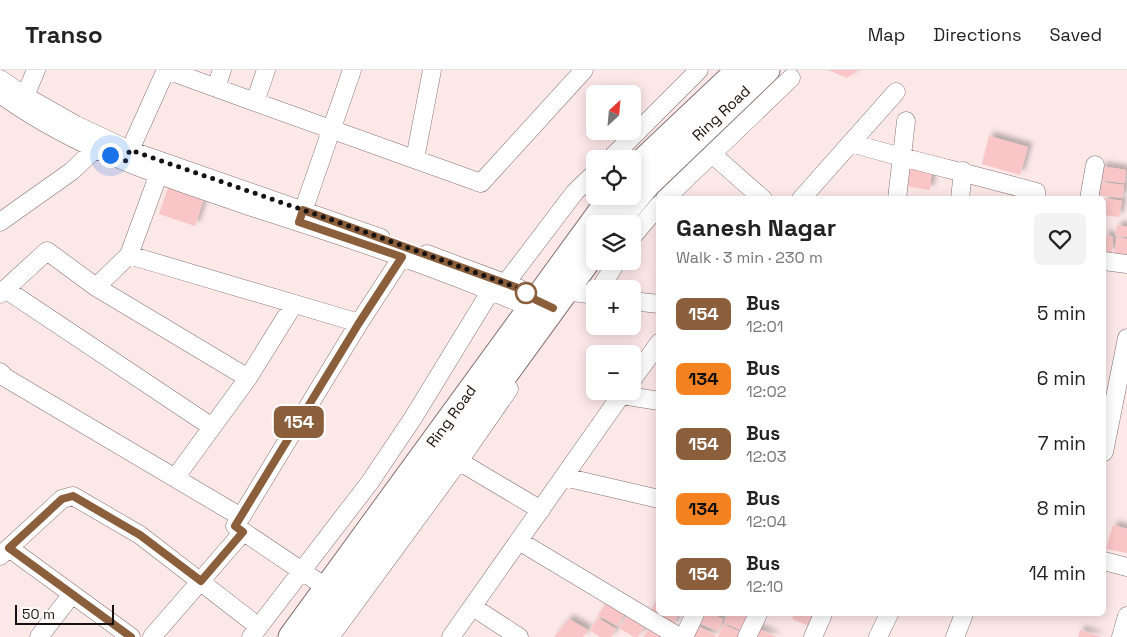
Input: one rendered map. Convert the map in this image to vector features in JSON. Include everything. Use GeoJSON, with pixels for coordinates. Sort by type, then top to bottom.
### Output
{"type":"FeatureCollection","features":[{"type":"Feature","properties":{"kind":"highway","name":"Ring Road"},"geometry":{"type":"LineString","coordinates":[[641,163],[739,70]]}},
{"type":"Feature","properties":{"kind":"highway","name":"Ring Road"},"geometry":{"type":"LineString","coordinates":[[622,215],[647,185],[767,70]]}},
{"type":"Feature","properties":{"kind":"highway","name":"Ring Road"},"geometry":{"type":"LineString","coordinates":[[314,637],[453,458],[607,205]]}},
{"type":"Feature","properties":{"kind":"highway","name":"Ring Road"},"geometry":{"type":"LineString","coordinates":[[291,637],[547,304],[586,261]]}},
{"type":"Feature","properties":{"kind":"street"},"geometry":{"type":"LineString","coordinates":[[25,96],[36,70]]}},
{"type":"Feature","properties":{"kind":"street"},"geometry":{"type":"LineString","coordinates":[[127,156],[166,70],[481,183],[583,70]]}},
{"type":"Feature","properties":{"kind":"street"},"geometry":{"type":"LineString","coordinates":[[216,88],[222,70]]}},
{"type":"Feature","properties":{"kind":"street"},"geometry":{"type":"LineString","coordinates":[[255,102],[266,70]]}},
{"type":"Feature","properties":{"kind":"street"},"geometry":{"type":"LineString","coordinates":[[301,216],[352,70]]}},
{"type":"Feature","properties":{"kind":"street"},"geometry":{"type":"LineString","coordinates":[[415,159],[432,70]]}},
{"type":"Feature","properties":{"kind":"street"},"geometry":{"type":"LineString","coordinates":[[619,150],[699,70]]}},
{"type":"Feature","properties":{"kind":"street"},"geometry":{"type":"LineString","coordinates":[[668,196],[791,78]]}},
{"type":"Feature","properties":{"kind":"street"},"geometry":{"type":"LineString","coordinates":[[0,79],[158,176],[301,216],[402,257],[497,288]]}},
{"type":"Feature","properties":{"kind":"street"},"geometry":{"type":"LineString","coordinates":[[804,196],[896,92]]}},
{"type":"Feature","properties":{"kind":"street"},"geometry":{"type":"LineString","coordinates":[[0,94],[42,122],[95,149],[127,156],[301,216],[497,288],[517,302],[547,304],[586,297]]}},
{"type":"Feature","properties":{"kind":"street"},"geometry":{"type":"LineString","coordinates":[[897,196],[906,121]]}},
{"type":"Feature","properties":{"kind":"street"},"geometry":{"type":"LineString","coordinates":[[851,143],[963,171],[1036,192],[1036,196]]}},
{"type":"Feature","properties":{"kind":"street"},"geometry":{"type":"LineString","coordinates":[[0,222],[72,171],[95,149]]}},
{"type":"Feature","properties":{"kind":"street"},"geometry":{"type":"LineString","coordinates":[[712,154],[760,196]]}},
{"type":"Feature","properties":{"kind":"street"},"geometry":{"type":"LineString","coordinates":[[1090,196],[1095,165]]}},
{"type":"Feature","properties":{"kind":"street"},"geometry":{"type":"LineString","coordinates":[[960,196],[963,171]]}},
{"type":"Feature","properties":{"kind":"street"},"geometry":{"type":"LineString","coordinates":[[96,287],[129,255],[158,176]]}},
{"type":"Feature","properties":{"kind":"street"},"geometry":{"type":"LineString","coordinates":[[131,637],[72,594],[5,552],[62,499],[73,496],[140,535],[201,581],[255,632],[370,482],[497,288],[575,192],[586,182]]}},
{"type":"Feature","properties":{"kind":"street"},"geometry":{"type":"LineString","coordinates":[[641,225],[656,208]]}},
{"type":"Feature","properties":{"kind":"street"},"geometry":{"type":"LineString","coordinates":[[212,427],[3,291],[47,251],[96,287],[248,378]]}},
{"type":"Feature","properties":{"kind":"street"},"geometry":{"type":"LineString","coordinates":[[129,255],[359,323]]}},
{"type":"Feature","properties":{"kind":"street"},"geometry":{"type":"LineString","coordinates":[[152,637],[201,581],[242,525],[359,323],[402,257]]}},
{"type":"Feature","properties":{"kind":"street"},"geometry":{"type":"LineString","coordinates":[[1106,261],[1127,264]]}},
{"type":"Feature","properties":{"kind":"street"},"geometry":{"type":"LineString","coordinates":[[641,302],[656,304]]}},
{"type":"Feature","properties":{"kind":"street"},"geometry":{"type":"LineString","coordinates":[[175,478],[248,378],[294,304]]}},
{"type":"Feature","properties":{"kind":"street"},"geometry":{"type":"LineString","coordinates":[[1106,439],[1117,369],[1127,338]]}},
{"type":"Feature","properties":{"kind":"street"},"geometry":{"type":"LineString","coordinates":[[641,367],[656,346]]}},
{"type":"Feature","properties":{"kind":"street"},"geometry":{"type":"LineString","coordinates":[[0,372],[6,378],[175,478],[242,525],[302,572],[327,588]]}},
{"type":"Feature","properties":{"kind":"street"},"geometry":{"type":"LineString","coordinates":[[641,397],[656,400]]}},
{"type":"Feature","properties":{"kind":"street"},"geometry":{"type":"LineString","coordinates":[[452,637],[618,400]]}},
{"type":"Feature","properties":{"kind":"street"},"geometry":{"type":"LineString","coordinates":[[330,637],[453,458],[541,510]]}},
{"type":"Feature","properties":{"kind":"street"},"geometry":{"type":"LineString","coordinates":[[564,477],[656,498]]}},
{"type":"Feature","properties":{"kind":"street"},"geometry":{"type":"LineString","coordinates":[[519,541],[679,637]]}},
{"type":"Feature","properties":{"kind":"street"},"geometry":{"type":"LineString","coordinates":[[1106,562],[1127,567]]}},
{"type":"Feature","properties":{"kind":"street"},"geometry":{"type":"LineString","coordinates":[[39,637],[72,594]]}},
{"type":"Feature","properties":{"kind":"street"},"geometry":{"type":"LineString","coordinates":[[472,607],[519,637]]}},
{"type":"Feature","properties":{"kind":"street"},"geometry":{"type":"LineString","coordinates":[[684,637],[694,616]]}},
{"type":"Feature","properties":{"kind":"street"},"geometry":{"type":"LineString","coordinates":[[747,637],[757,616]]}},
{"type":"Feature","properties":{"kind":"street"},"geometry":{"type":"LineString","coordinates":[[813,637],[822,616]]}},
{"type":"Feature","properties":{"kind":"street"},"geometry":{"type":"LineString","coordinates":[[878,637],[888,616]]}},
{"type":"Feature","properties":{"kind":"street"},"geometry":{"type":"LineString","coordinates":[[955,637],[963,616]]}},
{"type":"Feature","properties":{"kind":"street"},"geometry":{"type":"LineString","coordinates":[[1121,637],[1127,616]]}},
{"type":"Feature","properties":{"kind":"building"},"geometry":{"type":"Polygon","coordinates":[[[828,70],[858,70],[847,78],[828,70]]]}},
{"type":"Feature","properties":{"kind":"building"},"geometry":{"type":"Polygon","coordinates":[[[989,136],[1028,147],[1020,175],[982,164],[989,136]]]}},
{"type":"Feature","properties":{"kind":"building"},"geometry":{"type":"Polygon","coordinates":[[[905,162],[932,168],[930,190],[904,186],[905,162]]]}},
{"type":"Feature","properties":{"kind":"building"},"geometry":{"type":"Polygon","coordinates":[[[1101,166],[1126,170],[1124,183],[1099,180],[1101,166]]]}},
{"type":"Feature","properties":{"kind":"building"},"geometry":{"type":"Polygon","coordinates":[[[1100,182],[1124,185],[1122,198],[1098,195],[1100,182]]]}},
{"type":"Feature","properties":{"kind":"building"},"geometry":{"type":"Polygon","coordinates":[[[169,185],[205,196],[195,226],[159,214],[169,185]]]}},
{"type":"Feature","properties":{"kind":"building"},"geometry":{"type":"Polygon","coordinates":[[[1106,198],[1122,201],[1119,217],[1106,215],[1106,198]]]}},
{"type":"Feature","properties":{"kind":"building"},"geometry":{"type":"Polygon","coordinates":[[[1117,225],[1127,227],[1127,237],[1115,235],[1117,225]]]}},
{"type":"Feature","properties":{"kind":"building"},"geometry":{"type":"Polygon","coordinates":[[[1106,235],[1113,237],[1112,254],[1106,252],[1106,235]]]}},
{"type":"Feature","properties":{"kind":"building"},"geometry":{"type":"Polygon","coordinates":[[[1117,237],[1127,239],[1127,255],[1114,254],[1117,237]]]}},
{"type":"Feature","properties":{"kind":"building"},"geometry":{"type":"Polygon","coordinates":[[[1113,525],[1127,529],[1127,553],[1106,549],[1113,525]]]}},
{"type":"Feature","properties":{"kind":"building"},"geometry":{"type":"Polygon","coordinates":[[[607,602],[625,613],[617,626],[598,615],[607,602]]]}},
{"type":"Feature","properties":{"kind":"building"},"geometry":{"type":"Polygon","coordinates":[[[656,602],[656,616],[677,616],[673,627],[648,615],[656,602]]]}},
{"type":"Feature","properties":{"kind":"building"},"geometry":{"type":"Polygon","coordinates":[[[628,614],[645,626],[638,637],[634,637],[619,628],[628,614]]]}},
{"type":"Feature","properties":{"kind":"building"},"geometry":{"type":"Polygon","coordinates":[[[699,616],[716,616],[723,619],[718,631],[696,622],[699,616]]]}},
{"type":"Feature","properties":{"kind":"building"},"geometry":{"type":"Polygon","coordinates":[[[727,616],[751,617],[745,632],[724,623],[727,616]]]}},
{"type":"Feature","properties":{"kind":"building"},"geometry":{"type":"Polygon","coordinates":[[[793,616],[814,616],[811,627],[792,619],[793,616]]]}},
{"type":"Feature","properties":{"kind":"building"},"geometry":{"type":"Polygon","coordinates":[[[598,618],[616,629],[611,637],[600,637],[590,630],[598,618]]]}},
{"type":"Feature","properties":{"kind":"building"},"geometry":{"type":"Polygon","coordinates":[[[569,619],[588,630],[583,637],[554,637],[569,619]]]}},
{"type":"Feature","properties":{"kind":"building"},"geometry":{"type":"Polygon","coordinates":[[[723,624],[744,634],[743,637],[718,637],[723,624]]]}},
{"type":"Feature","properties":{"kind":"building"},"geometry":{"type":"Polygon","coordinates":[[[695,625],[716,635],[715,637],[689,637],[695,625]]]}},
{"type":"Feature","properties":{"kind":"building"},"geometry":{"type":"Polygon","coordinates":[[[756,628],[777,637],[752,637],[756,628]]]}},
{"type":"Feature","properties":{"kind":"building"},"geometry":{"type":"Polygon","coordinates":[[[648,630],[662,637],[643,637],[648,630]]]}},
{"type":"Feature","properties":{"kind":"building"},"geometry":{"type":"Polygon","coordinates":[[[1080,630],[1102,637],[1078,637],[1080,630]]]}},
{"type":"Feature","properties":{"kind":"bus line","name":"154"},"geometry":{"type":"LineString","coordinates":[[131,637],[9,548],[62,499],[73,496],[140,535],[201,581],[243,532],[235,526],[359,323],[402,257],[299,222],[303,210],[518,288],[553,308]]}},
{"type":"Feature","properties":{"kind":"route"},"geometry":{"type":"LineString","coordinates":[[110,155],[125,162],[130,150],[398,244],[518,288],[526,293]]}}]}
